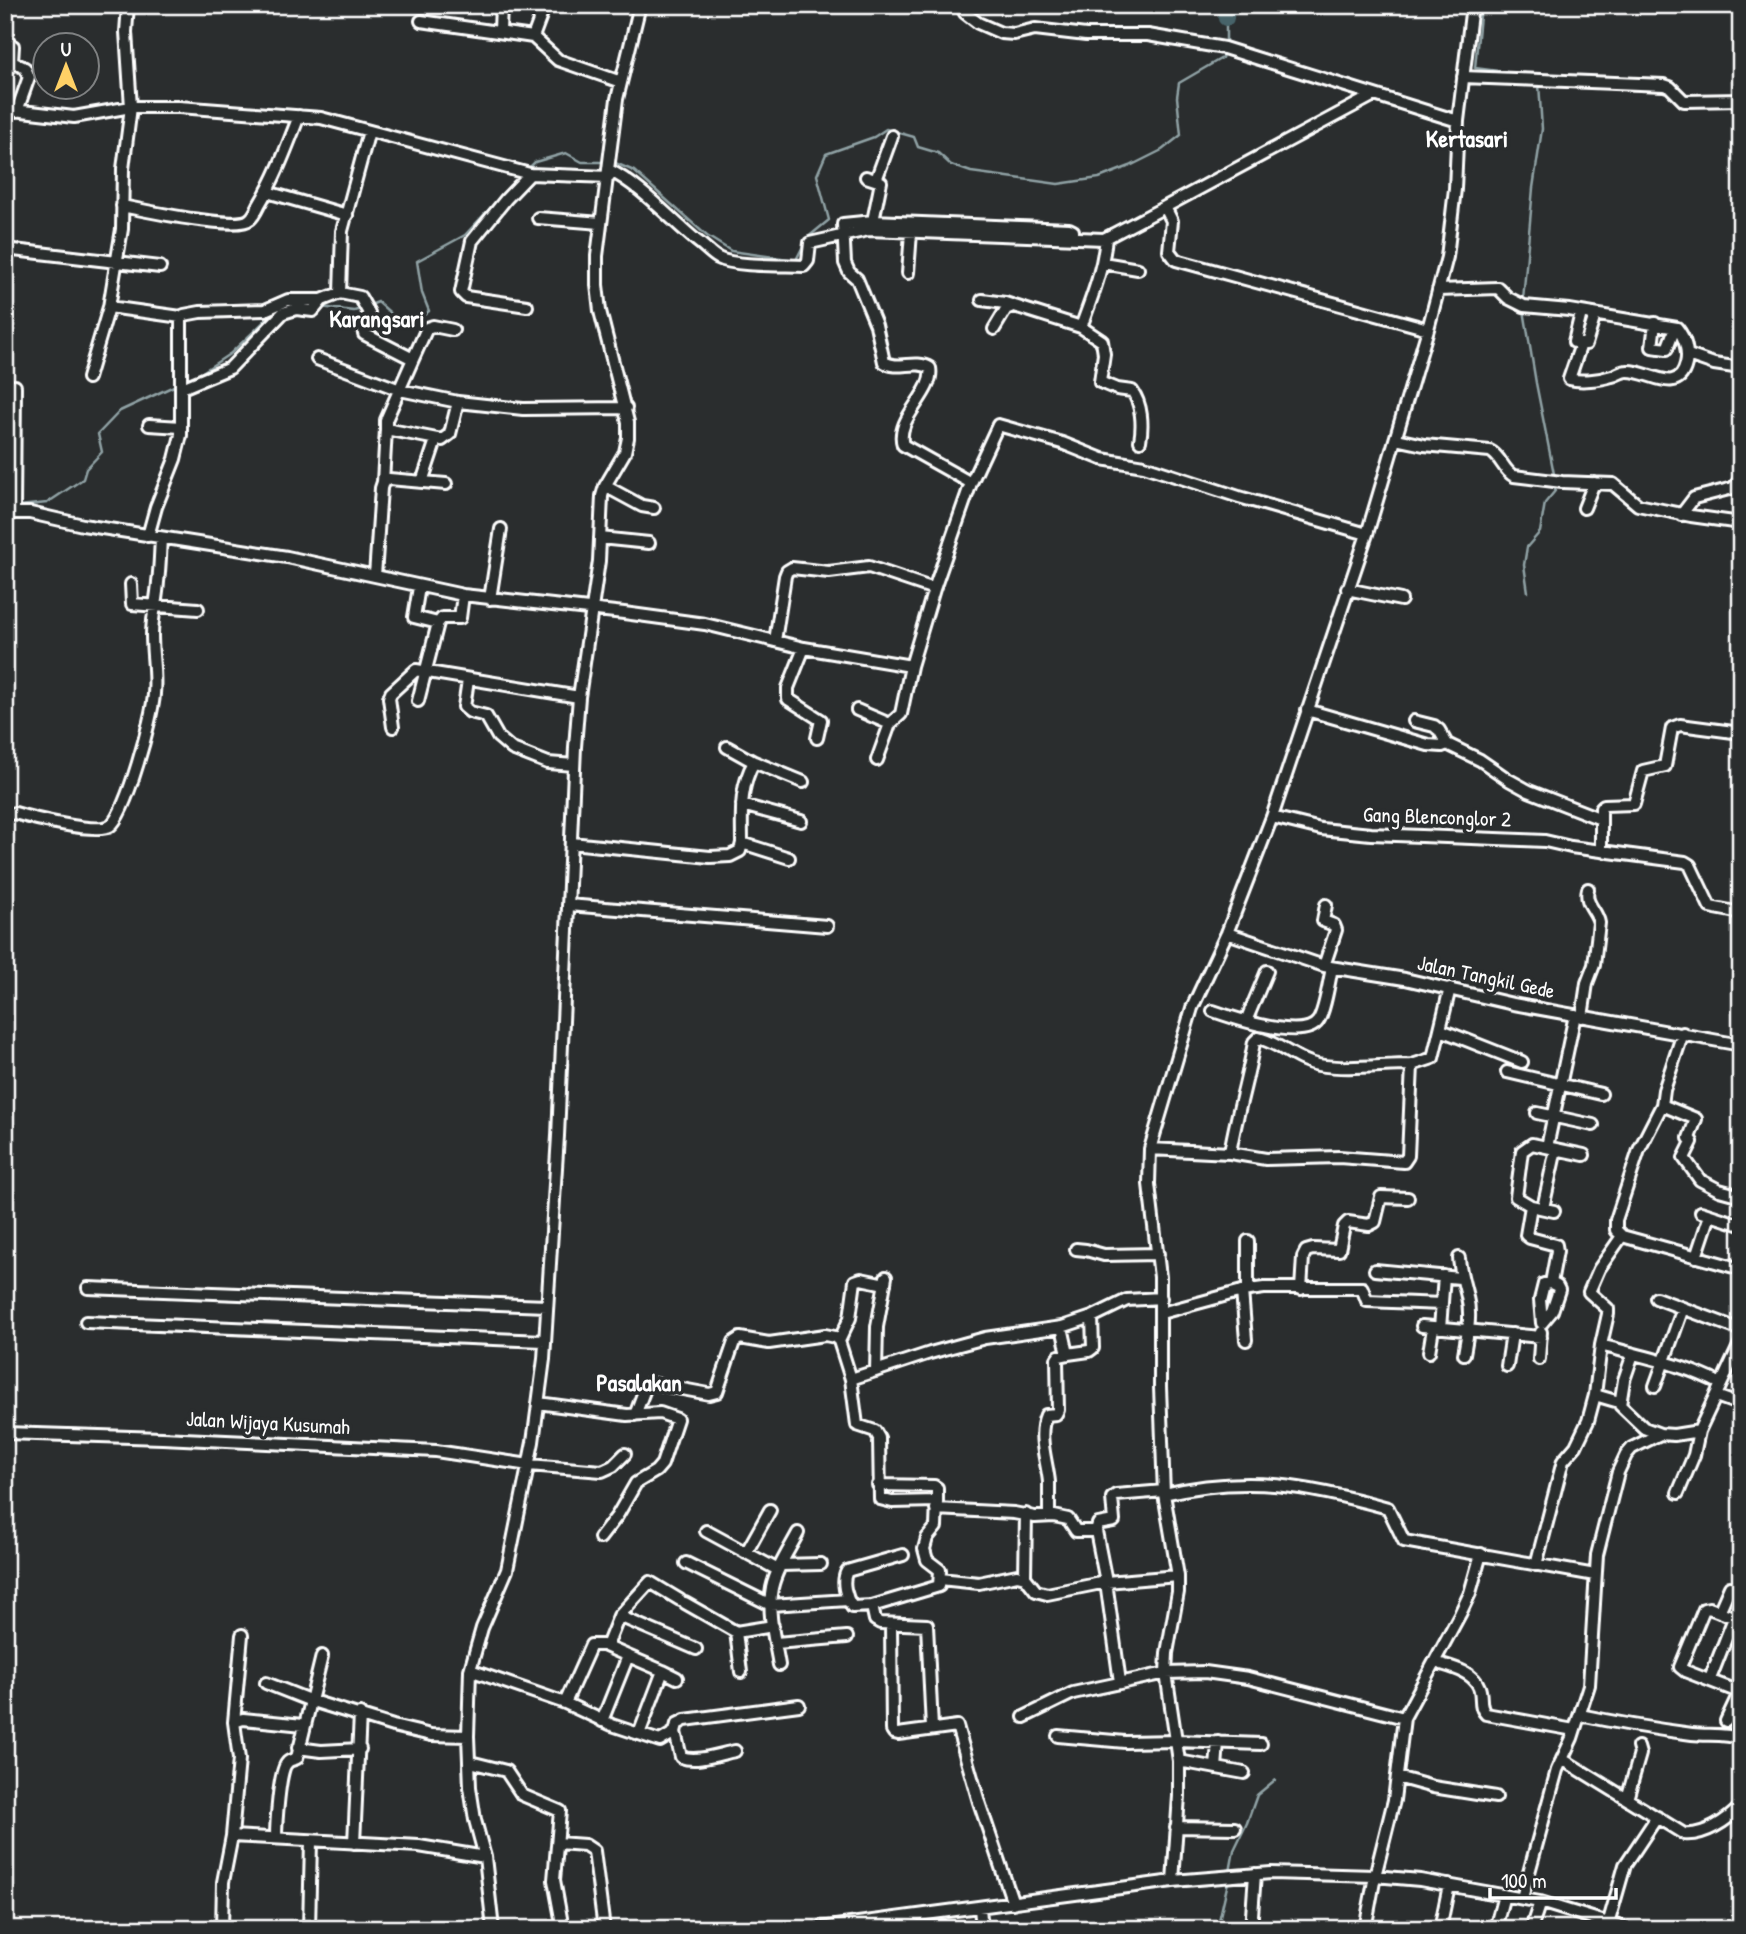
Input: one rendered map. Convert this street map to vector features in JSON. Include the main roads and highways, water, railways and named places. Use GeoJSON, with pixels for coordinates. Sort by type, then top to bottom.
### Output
{"type":"FeatureCollection","features":[{"type":"Feature","properties":{"kind":"waterway"},"geometry":{"type":"LineString","coordinates":[[1226,18],[1227,5]]}},
{"type":"Feature","properties":{"kind":"waterway"},"geometry":{"type":"LineString","coordinates":[[1481,5],[1475,68],[1521,74]]}},
{"type":"Feature","properties":{"kind":"waterway"},"geometry":{"type":"LineString","coordinates":[[1226,18],[1226,43]]}},
{"type":"Feature","properties":{"kind":"waterway"},"geometry":{"type":"LineString","coordinates":[[613,162],[634,171],[707,236],[731,251],[796,260],[807,238],[829,220],[817,175],[826,154],[874,137],[886,129],[914,137],[918,147],[938,153],[951,165],[971,172],[1058,184],[1099,178],[1162,150],[1181,135],[1177,97],[1179,83],[1222,58],[1224,50]]}},
{"type":"Feature","properties":{"kind":"waterway"},"geometry":{"type":"LineString","coordinates":[[1523,300],[1533,188],[1542,129],[1539,84]]}},
{"type":"Feature","properties":{"kind":"waterway"},"geometry":{"type":"LineString","coordinates":[[528,169],[535,162],[566,153],[582,162],[606,162]]}},
{"type":"Feature","properties":{"kind":"waterway"},"geometry":{"type":"LineString","coordinates":[[368,306],[378,302],[405,326],[413,324],[429,311],[422,293],[417,261],[465,235],[521,175]]}},
{"type":"Feature","properties":{"kind":"waterway"},"geometry":{"type":"LineString","coordinates":[[320,307],[354,311],[361,309]]}},
{"type":"Feature","properties":{"kind":"waterway"},"geometry":{"type":"LineString","coordinates":[[195,377],[231,353],[272,314],[280,310]]}},
{"type":"Feature","properties":{"kind":"waterway"},"geometry":{"type":"LineString","coordinates":[[1524,310],[1555,479]]}},
{"type":"Feature","properties":{"kind":"waterway"},"geometry":{"type":"LineString","coordinates":[[19,506],[47,503],[83,479],[86,469],[102,452],[98,434],[120,411],[176,385]]}},
{"type":"Feature","properties":{"kind":"waterway"},"geometry":{"type":"LineString","coordinates":[[1528,592],[1524,565],[1527,547],[1540,532],[1545,503],[1555,491],[1555,485]]}},
{"type":"Feature","properties":{"kind":"waterway"},"geometry":{"type":"LineString","coordinates":[[1230,1872],[1234,1850],[1257,1795],[1275,1780]]}},
{"type":"Feature","properties":{"kind":"waterway"},"geometry":{"type":"LineString","coordinates":[[1217,1929],[1229,1878]]}},
{"type":"Feature","properties":{"kind":"district","name":"Kertasari"},"geometry":{"type":"Point","coordinates":[1467,139]}},
{"type":"Feature","properties":{"kind":"district","name":"Karangsari"},"geometry":{"type":"Point","coordinates":[377,319]}},
{"type":"Feature","properties":{"kind":"district","name":"Pasalakan"},"geometry":{"type":"Point","coordinates":[639,1383]}}]}
